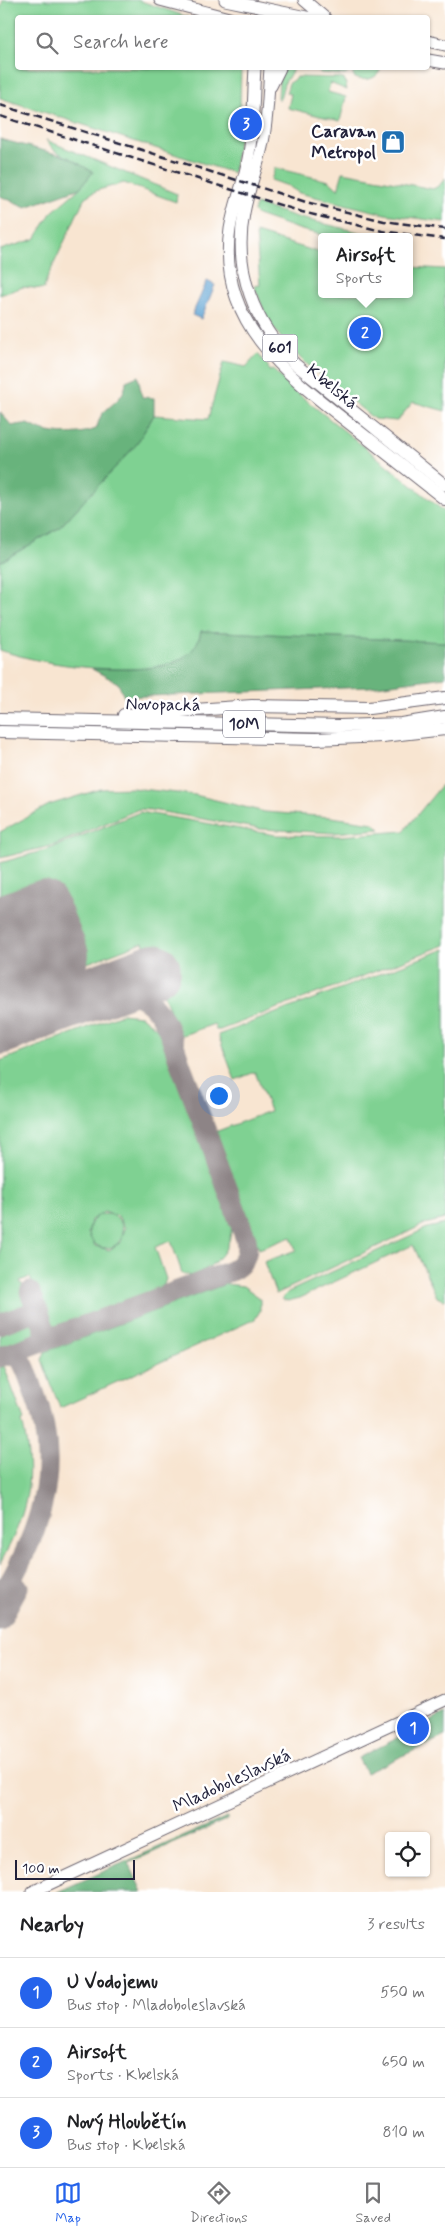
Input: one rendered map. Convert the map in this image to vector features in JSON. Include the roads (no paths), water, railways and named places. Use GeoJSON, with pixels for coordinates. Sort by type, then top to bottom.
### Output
{"type":"FeatureCollection","features":[{"type":"Feature","properties":{"kind":"highway","name":"Kbelská"},"geometry":{"type":"LineString","coordinates":[[369,439],[445,499]]}},
{"type":"Feature","properties":{"kind":"highway","name":"10M"},"geometry":{"type":"LineString","coordinates":[[42,720],[238,707],[369,708],[445,698]]}},
{"type":"Feature","properties":{"kind":"highway","name":"Novopacká"},"geometry":{"type":"LineString","coordinates":[[0,719],[340,726],[401,724],[445,717]]}},
{"type":"Feature","properties":{"kind":"highway","name":"10M"},"geometry":{"type":"LineString","coordinates":[[360,737],[445,729]]}},
{"type":"Feature","properties":{"kind":"highway","name":"Novopacká"},"geometry":{"type":"LineString","coordinates":[[0,732],[284,738],[360,737]]}},
{"type":"Feature","properties":{"kind":"highway","name":"10M"},"geometry":{"type":"LineString","coordinates":[[360,737],[412,740],[445,737]]}},
{"type":"Feature","properties":{"kind":"main road"},"geometry":{"type":"LineString","coordinates":[[160,0],[213,15]]}},
{"type":"Feature","properties":{"kind":"main road"},"geometry":{"type":"LineString","coordinates":[[225,0],[298,15]]}},
{"type":"Feature","properties":{"kind":"main road"},"geometry":{"type":"LineString","coordinates":[[304,0],[322,15]]}},
{"type":"Feature","properties":{"kind":"main road"},"geometry":{"type":"LineString","coordinates":[[430,41],[445,45]]}},
{"type":"Feature","properties":{"kind":"main road"},"geometry":{"type":"LineString","coordinates":[[430,60],[445,63]]}},
{"type":"Feature","properties":{"kind":"main road","name":"Kbelská"},"geometry":{"type":"LineString","coordinates":[[255,70],[250,148],[234,211],[229,244],[230,270],[238,301],[251,329],[271,356],[303,387],[369,439]]}},
{"type":"Feature","properties":{"kind":"main road","name":"Kbelská"},"geometry":{"type":"LineString","coordinates":[[270,70],[263,146],[244,212],[242,231],[242,269],[255,310],[274,341],[295,364],[445,485]]}},
{"type":"Feature","properties":{"kind":"main road"},"geometry":{"type":"LineString","coordinates":[[269,92],[279,70]]}},
{"type":"Feature","properties":{"kind":"main road","name":"Mladoboleslavská"},"geometry":{"type":"LineString","coordinates":[[32,1892],[445,1700]]}},
{"type":"Feature","properties":{"kind":"water"},"geometry":{"type":"Polygon","coordinates":[[[207,281],[215,285],[201,319],[192,315],[207,281]]]}},
{"type":"Feature","properties":{"kind":"railway"},"geometry":{"type":"LineString","coordinates":[[0,105],[306,202],[384,221],[445,229]]}},
{"type":"Feature","properties":{"kind":"railway"},"geometry":{"type":"LineString","coordinates":[[0,116],[302,212],[398,233]]}},
{"type":"Feature","properties":{"kind":"railway"},"geometry":{"type":"LineString","coordinates":[[413,235],[445,239]]}},
{"type":"Feature","properties":{"kind":"place","name":"Nový Hloubětín"},"geometry":{"type":"Point","coordinates":[246,124]}},
{"type":"Feature","properties":{"kind":"place","name":"Caravan Metropol"},"geometry":{"type":"Point","coordinates":[393,142]}},
{"type":"Feature","properties":{"kind":"place","name":"Airsoft"},"geometry":{"type":"Point","coordinates":[365,333]}},
{"type":"Feature","properties":{"kind":"place","name":"U Vodojemu"},"geometry":{"type":"Point","coordinates":[413,1728]}}]}
